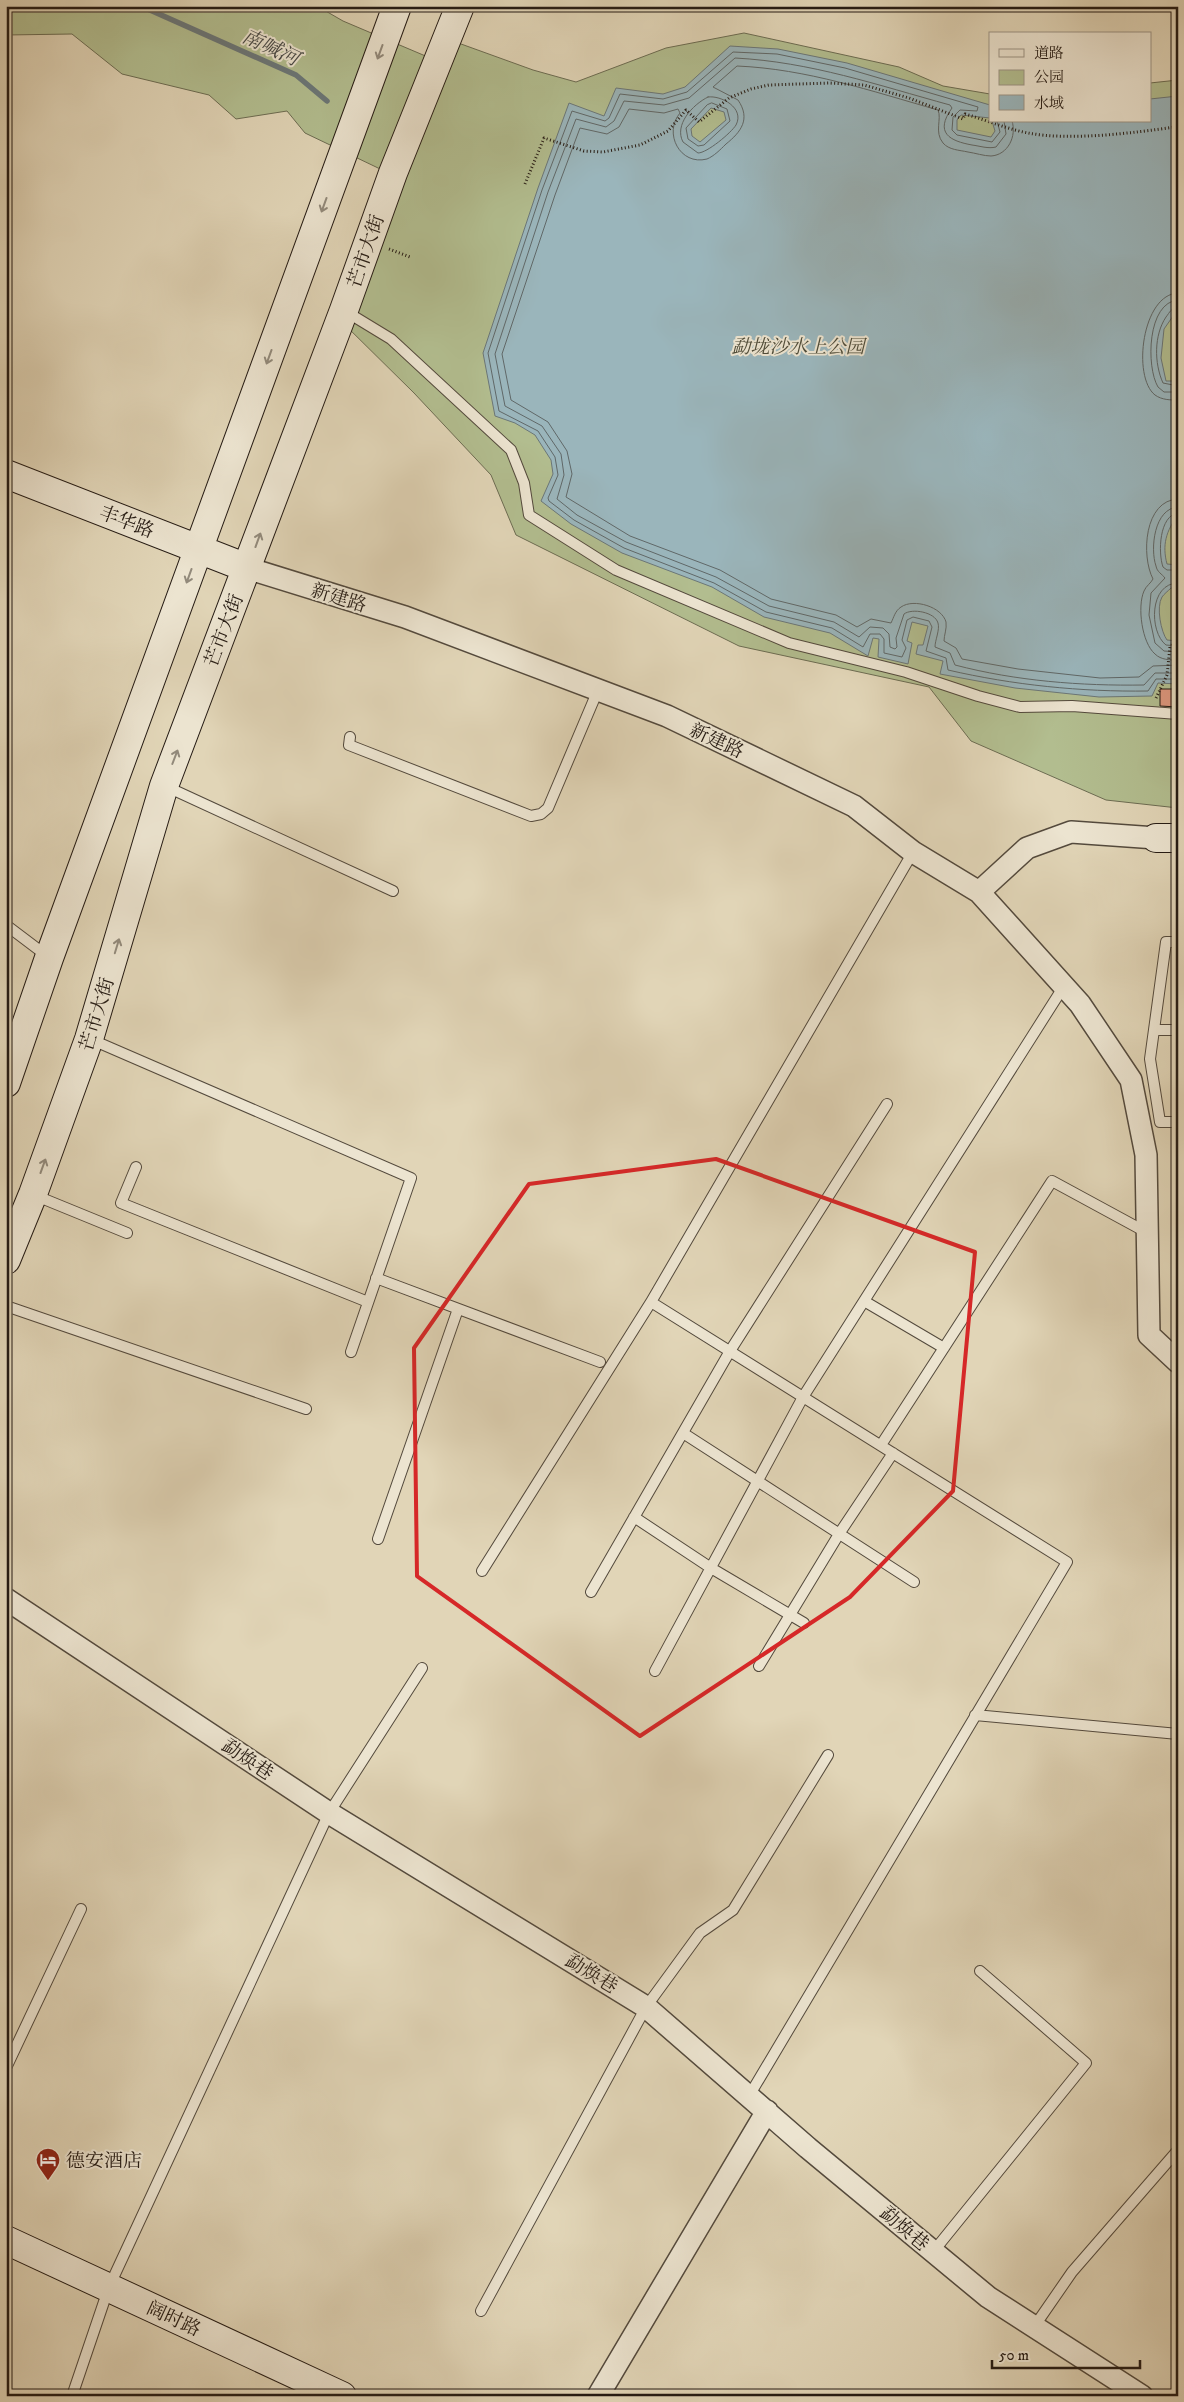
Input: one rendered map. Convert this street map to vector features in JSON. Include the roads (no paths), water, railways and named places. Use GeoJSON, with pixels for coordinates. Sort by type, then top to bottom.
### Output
{"type":"FeatureCollection","features":[{"type":"Feature","properties":{"kind":"main road"},"geometry":{"type":"LineString","coordinates":[[9,1067],[397,6]]}},
{"type":"Feature","properties":{"kind":"main road","name":"芒市大街"},"geometry":{"type":"LineString","coordinates":[[6,1260],[33,1194],[89,1039],[164,786],[344,310],[393,172],[460,6]]}},
{"type":"Feature","properties":{"kind":"main road","name":"丰华路"},"geometry":{"type":"LineString","coordinates":[[6,474],[247,568]]}},
{"type":"Feature","properties":{"kind":"main road","name":"阔时路"},"geometry":{"type":"LineString","coordinates":[[6,2240],[342,2396]]}},
{"type":"Feature","properties":{"kind":"street","name":"新建路"},"geometry":{"type":"LineString","coordinates":[[247,568],[406,618],[667,716],[854,806],[913,852],[979,892],[1080,1004],[1131,1080],[1146,1155],[1149,1335],[1178,1362]]}},
{"type":"Feature","properties":{"kind":"street"},"geometry":{"type":"LineString","coordinates":[[979,892],[1027,848],[1071,832],[1167,838]]}},
{"type":"Feature","properties":{"kind":"street","name":"勐焕巷"},"geometry":{"type":"LineString","coordinates":[[6,1599],[329,1813],[646,2007],[988,2297],[1142,2396]]}},
{"type":"Feature","properties":{"kind":"street"},"geometry":{"type":"LineString","coordinates":[[598,2396],[767,2111]]}},
{"type":"Feature","properties":{"kind":"lane"},"geometry":{"type":"LineString","coordinates":[[344,310],[391,339],[511,450],[524,482],[529,515],[616,570],[789,643],[906,672],[1020,707],[1072,706],[1178,714]]}},
{"type":"Feature","properties":{"kind":"lane"},"geometry":{"type":"LineString","coordinates":[[350,737],[349,745],[531,816],[541,814],[548,808],[598,690]]}},
{"type":"Feature","properties":{"kind":"lane"},"geometry":{"type":"LineString","coordinates":[[164,786],[393,891]]}},
{"type":"Feature","properties":{"kind":"lane"},"geometry":{"type":"LineString","coordinates":[[482,1571],[651,1302],[913,852]]}},
{"type":"Feature","properties":{"kind":"lane"},"geometry":{"type":"LineString","coordinates":[[6,925],[50,958]]}},
{"type":"Feature","properties":{"kind":"lane"},"geometry":{"type":"LineString","coordinates":[[1178,942],[1166,942],[1150,1059],[1160,1122],[1178,1122]]}},
{"type":"Feature","properties":{"kind":"lane"},"geometry":{"type":"LineString","coordinates":[[655,1671],[803,1397],[1064,986]]}},
{"type":"Feature","properties":{"kind":"lane"},"geometry":{"type":"LineString","coordinates":[[1154,1030],[1178,1030]]}},
{"type":"Feature","properties":{"kind":"lane"},"geometry":{"type":"LineString","coordinates":[[89,1039],[410,1178],[351,1352]]}},
{"type":"Feature","properties":{"kind":"lane"},"geometry":{"type":"LineString","coordinates":[[591,1592],[730,1351],[887,1104]]}},
{"type":"Feature","properties":{"kind":"lane"},"geometry":{"type":"LineString","coordinates":[[136,1167],[121,1203],[368,1302]]}},
{"type":"Feature","properties":{"kind":"lane"},"geometry":{"type":"LineString","coordinates":[[880,1446],[1052,1181],[1146,1232]]}},
{"type":"Feature","properties":{"kind":"lane"},"geometry":{"type":"LineString","coordinates":[[33,1194],[127,1233]]}},
{"type":"Feature","properties":{"kind":"lane"},"geometry":{"type":"LineString","coordinates":[[376,1278],[600,1362]]}},
{"type":"Feature","properties":{"kind":"lane"},"geometry":{"type":"LineString","coordinates":[[864,1301],[944,1348]]}},
{"type":"Feature","properties":{"kind":"lane"},"geometry":{"type":"LineString","coordinates":[[651,1302],[1067,1562],[974,1715],[749,2096]]}},
{"type":"Feature","properties":{"kind":"lane"},"geometry":{"type":"LineString","coordinates":[[6,1306],[306,1409]]}},
{"type":"Feature","properties":{"kind":"lane"},"geometry":{"type":"LineString","coordinates":[[378,1539],[458,1308]]}},
{"type":"Feature","properties":{"kind":"lane"},"geometry":{"type":"LineString","coordinates":[[683,1433],[914,1582]]}},
{"type":"Feature","properties":{"kind":"lane"},"geometry":{"type":"LineString","coordinates":[[758,1666],[839,1534],[893,1453]]}},
{"type":"Feature","properties":{"kind":"lane"},"geometry":{"type":"LineString","coordinates":[[634,1518],[711,1568],[804,1623]]}},
{"type":"Feature","properties":{"kind":"lane"},"geometry":{"type":"LineString","coordinates":[[72,2396],[109,2288],[329,1813],[422,1668]]}},
{"type":"Feature","properties":{"kind":"lane"},"geometry":{"type":"LineString","coordinates":[[974,1715],[1178,1734]]}},
{"type":"Feature","properties":{"kind":"lane"},"geometry":{"type":"LineString","coordinates":[[481,2311],[646,2007],[700,1933],[734,1910],[828,1755]]}},
{"type":"Feature","properties":{"kind":"lane"},"geometry":{"type":"LineString","coordinates":[[6,2068],[81,1909]]}},
{"type":"Feature","properties":{"kind":"lane"},"geometry":{"type":"LineString","coordinates":[[933,2252],[1086,2063],[980,1971]]}},
{"type":"Feature","properties":{"kind":"lane"},"geometry":{"type":"LineString","coordinates":[[1034,2327],[1072,2272],[1178,2150]]}},
{"type":"Feature","properties":{"kind":"water","name":"勐垅沙水上公园"},"geometry":{"type":"Polygon","coordinates":[[[730,46],[778,49],[847,63],[989,105],[989,118],[961,115],[957,120],[957,130],[991,137],[995,131],[992,122],[1152,122],[1152,99],[1178,96],[1178,309],[1164,329],[1161,358],[1166,381],[1178,381],[1178,515],[1166,538],[1165,551],[1167,564],[1178,565],[1178,588],[1171,588],[1163,596],[1160,601],[1159,613],[1161,626],[1167,640],[1178,641],[1178,684],[1158,683],[1152,696],[1099,697],[1015,688],[940,674],[943,661],[916,654],[918,645],[923,645],[928,626],[912,622],[907,641],[912,643],[908,664],[878,657],[879,639],[873,638],[868,656],[830,633],[764,617],[712,587],[622,553],[571,524],[541,501],[553,474],[551,460],[535,435],[515,423],[495,416],[483,353],[538,188],[569,103],[604,116],[616,88],[663,94],[685,87],[730,46]],[[711,108],[691,129],[692,136],[700,142],[726,120],[724,112],[711,108]]]}},
{"type":"Feature","properties":{"kind":"waterway","name":"南喊河"},"geometry":{"type":"LineString","coordinates":[[141,6],[296,75],[327,101]]}},
{"type":"Feature","properties":{"kind":"place","name":"德安酒店"},"geometry":{"type":"Point","coordinates":[48,2181]}}]}
